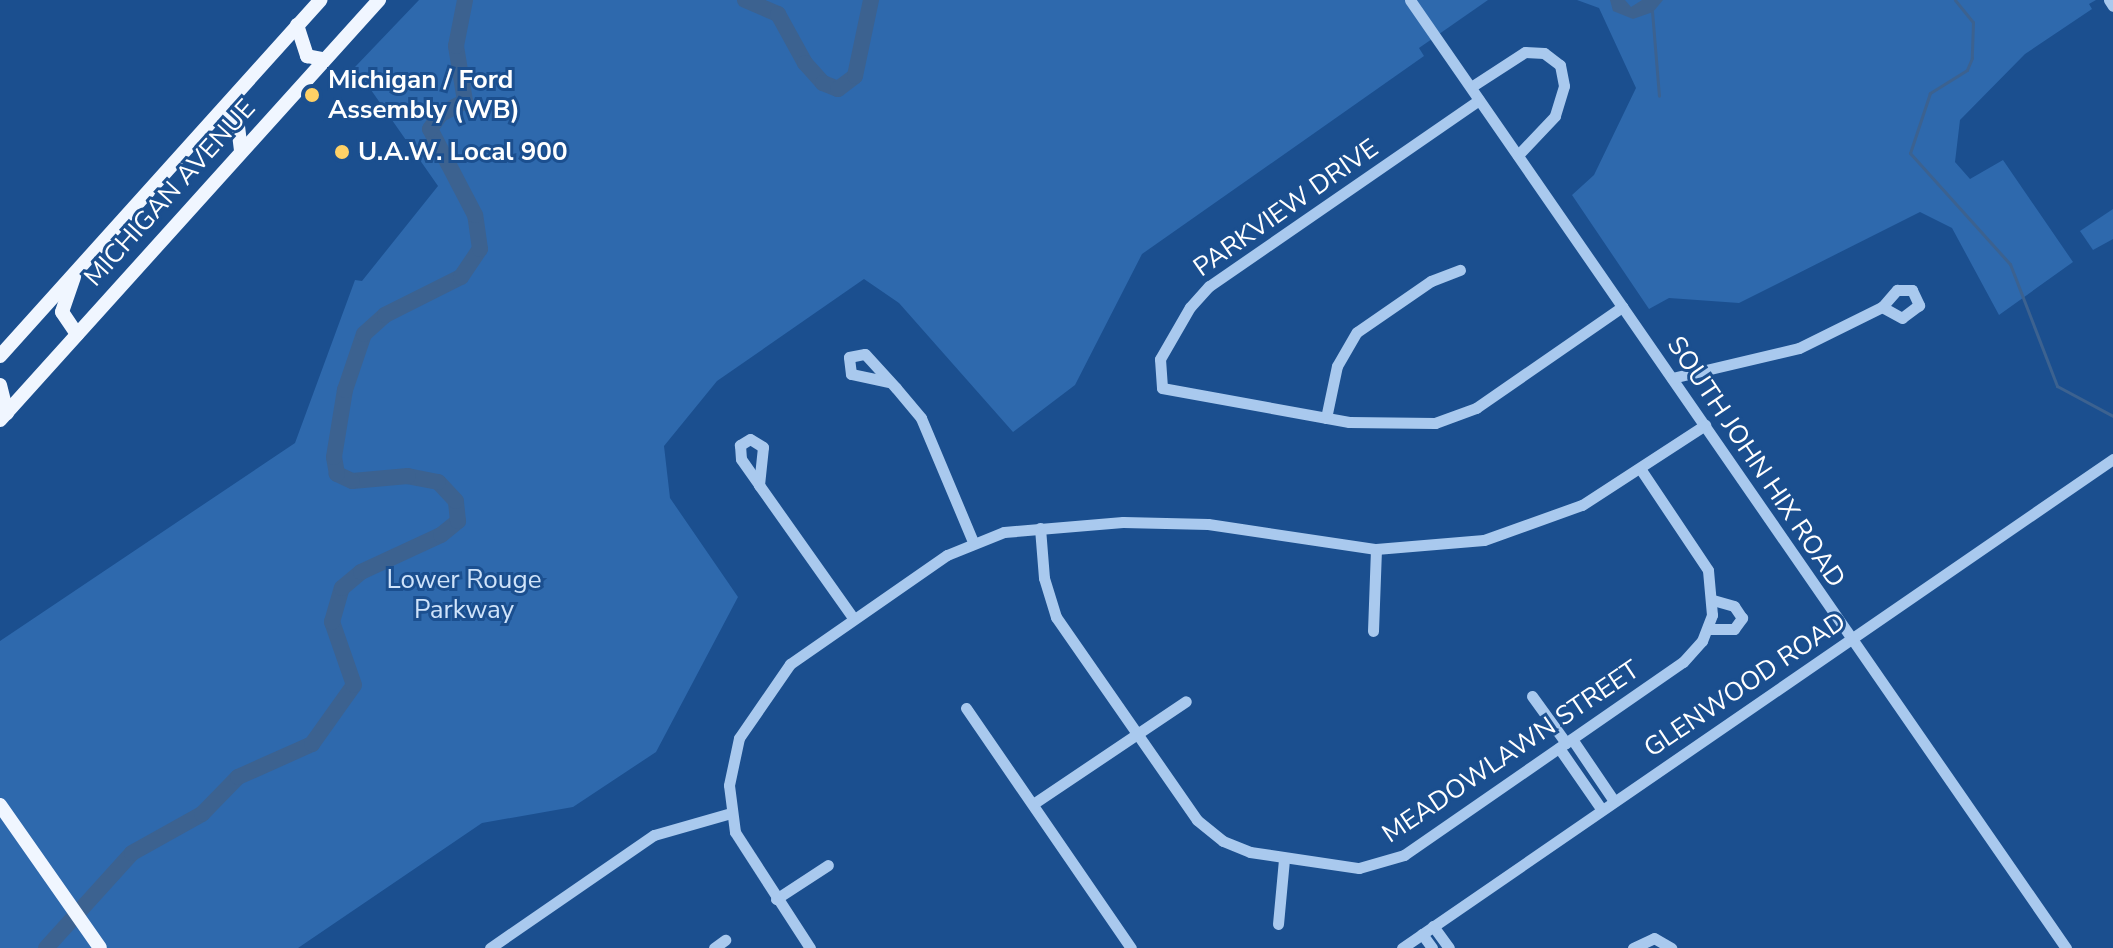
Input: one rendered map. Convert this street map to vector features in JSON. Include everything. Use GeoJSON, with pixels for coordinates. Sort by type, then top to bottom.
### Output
{"type":"FeatureCollection","features":[{"type":"Feature","properties":{"kind":"main road","name":"MICHIGAN AVENUE"},"geometry":{"type":"LineString","coordinates":[[0,356],[320,0]]}},
{"type":"Feature","properties":{"kind":"main road","name":"MICHIGAN AVENUE"},"geometry":{"type":"LineString","coordinates":[[3,417],[379,0]]}},
{"type":"Feature","properties":{"kind":"main road"},"geometry":{"type":"LineString","coordinates":[[297,25],[307,56],[323,59]]}},
{"type":"Feature","properties":{"kind":"main road"},"geometry":{"type":"LineString","coordinates":[[219,114],[237,118],[241,150]]}},
{"type":"Feature","properties":{"kind":"main road"},"geometry":{"type":"LineString","coordinates":[[75,273],[62,312],[77,334]]}},
{"type":"Feature","properties":{"kind":"main road"},"geometry":{"type":"LineString","coordinates":[[0,385],[3,417]]}},
{"type":"Feature","properties":{"kind":"main road"},"geometry":{"type":"LineString","coordinates":[[0,805],[97,944]]}},
{"type":"Feature","properties":{"kind":"street","name":"SOUTH JOHN HIX ROAD"},"geometry":{"type":"LineString","coordinates":[[1410,0],[2066,948]]}},
{"type":"Feature","properties":{"kind":"street"},"geometry":{"type":"LineString","coordinates":[[2109,0],[2113,6]]}},
{"type":"Feature","properties":{"kind":"street"},"geometry":{"type":"LineString","coordinates":[[1471,87],[1525,52],[1544,53],[1560,65],[1564,86],[1555,116],[1518,155]]}},
{"type":"Feature","properties":{"kind":"street","name":"PARKVIEW DRIVE"},"geometry":{"type":"LineString","coordinates":[[1326,418],[1174,393],[1160,383],[1160,359],[1190,307],[1209,286],[1479,100]]}},
{"type":"Feature","properties":{"kind":"street"},"geometry":{"type":"LineString","coordinates":[[1460,270],[1420,287],[1357,332],[1337,366],[1326,418],[1415,425],[1455,418],[1622,307]]}},
{"type":"Feature","properties":{"kind":"street"},"geometry":{"type":"LineString","coordinates":[[1672,378],[1719,363],[1786,353],[1882,307]]}},
{"type":"Feature","properties":{"kind":"street"},"geometry":{"type":"LineString","coordinates":[[889,382],[925,424],[973,542]]}},
{"type":"Feature","properties":{"kind":"street"},"geometry":{"type":"LineString","coordinates":[[810,948],[745,854],[731,813],[733,756],[758,705],[790,664],[973,542],[1040,528],[1187,523],[1376,549],[1447,546],[1514,532],[1582,505],[1641,470],[1705,425]]}},
{"type":"Feature","properties":{"kind":"street","name":"GLENWOOD ROAD"},"geometry":{"type":"LineString","coordinates":[[1402,948],[2113,459]]}},
{"type":"Feature","properties":{"kind":"street"},"geometry":{"type":"LineString","coordinates":[[1641,470],[1704,562],[1713,600],[1709,629],[1734,629],[1742,618],[1734,606],[1713,600]]}},
{"type":"Feature","properties":{"kind":"street"},"geometry":{"type":"LineString","coordinates":[[759,485],[854,619]]}},
{"type":"Feature","properties":{"kind":"street","name":"MEADOWLAWN STREET"},"geometry":{"type":"LineString","coordinates":[[1040,528],[1044,578],[1056,617],[1135,734],[1208,830],[1237,848],[1349,869],[1392,860],[1683,662],[1709,629]]}},
{"type":"Feature","properties":{"kind":"street"},"geometry":{"type":"LineString","coordinates":[[1373,631],[1376,549]]}},
{"type":"Feature","properties":{"kind":"street"},"geometry":{"type":"LineString","coordinates":[[1532,696],[1614,801]]}},
{"type":"Feature","properties":{"kind":"street"},"geometry":{"type":"LineString","coordinates":[[1033,804],[1186,701]]}},
{"type":"Feature","properties":{"kind":"street"},"geometry":{"type":"LineString","coordinates":[[966,708],[1131,948]]}},
{"type":"Feature","properties":{"kind":"street"},"geometry":{"type":"LineString","coordinates":[[1566,743],[1602,810]]}},
{"type":"Feature","properties":{"kind":"street"},"geometry":{"type":"LineString","coordinates":[[490,948],[654,835],[731,813]]}},
{"type":"Feature","properties":{"kind":"street"},"geometry":{"type":"LineString","coordinates":[[1278,924],[1284,859]]}},
{"type":"Feature","properties":{"kind":"street"},"geometry":{"type":"LineString","coordinates":[[776,899],[828,865]]}},
{"type":"Feature","properties":{"kind":"street"},"geometry":{"type":"LineString","coordinates":[[1433,926],[1449,948]]}},
{"type":"Feature","properties":{"kind":"street"},"geometry":{"type":"LineString","coordinates":[[1422,934],[1432,948]]}},
{"type":"Feature","properties":{"kind":"street"},"geometry":{"type":"LineString","coordinates":[[1633,948],[1659,938],[1671,948]]}},
{"type":"Feature","properties":{"kind":"street"},"geometry":{"type":"LineString","coordinates":[[714,948],[725,940]]}},
{"type":"Feature","properties":{"kind":"green space","name":"Lower Rouge Parkway"},"geometry":{"type":"Polygon","coordinates":[[[419,0],[1488,0],[1419,48],[1424,56],[1142,254],[1075,385],[1013,432],[899,303],[864,279],[717,381],[664,446],[670,498],[738,597],[656,752],[573,807],[482,823],[298,948],[0,948],[0,641],[295,443],[355,280],[362,281],[438,186],[355,67],[419,0]]]}},
{"type":"Feature","properties":{"kind":"green space"},"geometry":{"type":"Polygon","coordinates":[[[1577,0],[2096,0],[2089,4],[2092,9],[2025,54],[1960,120],[1955,162],[1970,179],[2003,160],[2073,262],[1999,315],[1952,228],[1920,212],[1739,303],[1669,298],[1649,309],[1572,195],[1594,175],[1636,88],[1599,8],[1577,0]]]}},
{"type":"Feature","properties":{"kind":"green space"},"geometry":{"type":"Polygon","coordinates":[[[2113,209],[2113,239],[2093,250],[2080,231],[2113,209]]]}},
{"type":"Feature","properties":{"kind":"shaded area"},"geometry":{"type":"Polygon","coordinates":[[[1610,0],[1625,0],[1631,7],[1642,0],[1663,0],[1653,12],[1633,19],[1613,11],[1610,0]]]}},
{"type":"Feature","properties":{"kind":"waterway"},"geometry":{"type":"LineString","coordinates":[[46,948],[132,853],[202,814],[238,777],[312,744],[354,685],[332,622],[342,588],[361,572],[441,535],[458,521],[456,501],[438,482],[408,476],[352,481],[337,474],[334,457],[345,390],[364,334],[385,315],[461,277],[480,249],[475,215],[430,129],[441,114],[465,101],[456,46],[465,0]]}},
{"type":"Feature","properties":{"kind":"waterway"},"geometry":{"type":"LineString","coordinates":[[745,0],[778,14],[805,63],[823,83],[838,89],[855,76],[871,0]]}},
{"type":"Feature","properties":{"kind":"waterway"},"geometry":{"type":"LineString","coordinates":[[1955,0],[1973,22],[1972,58],[1967,70],[1930,93],[1910,153],[2010,264],[2057,386],[2113,416]]}},
{"type":"Feature","properties":{"kind":"waterway"},"geometry":{"type":"LineString","coordinates":[[1652,11],[1659,96]]}},
{"type":"Feature","properties":{"kind":"place","name":"Michigan / Ford Assembly (WB)"},"geometry":{"type":"Point","coordinates":[312,95]}},
{"type":"Feature","properties":{"kind":"place","name":"U.A.W. Local 900"},"geometry":{"type":"Point","coordinates":[342,152]}}]}
